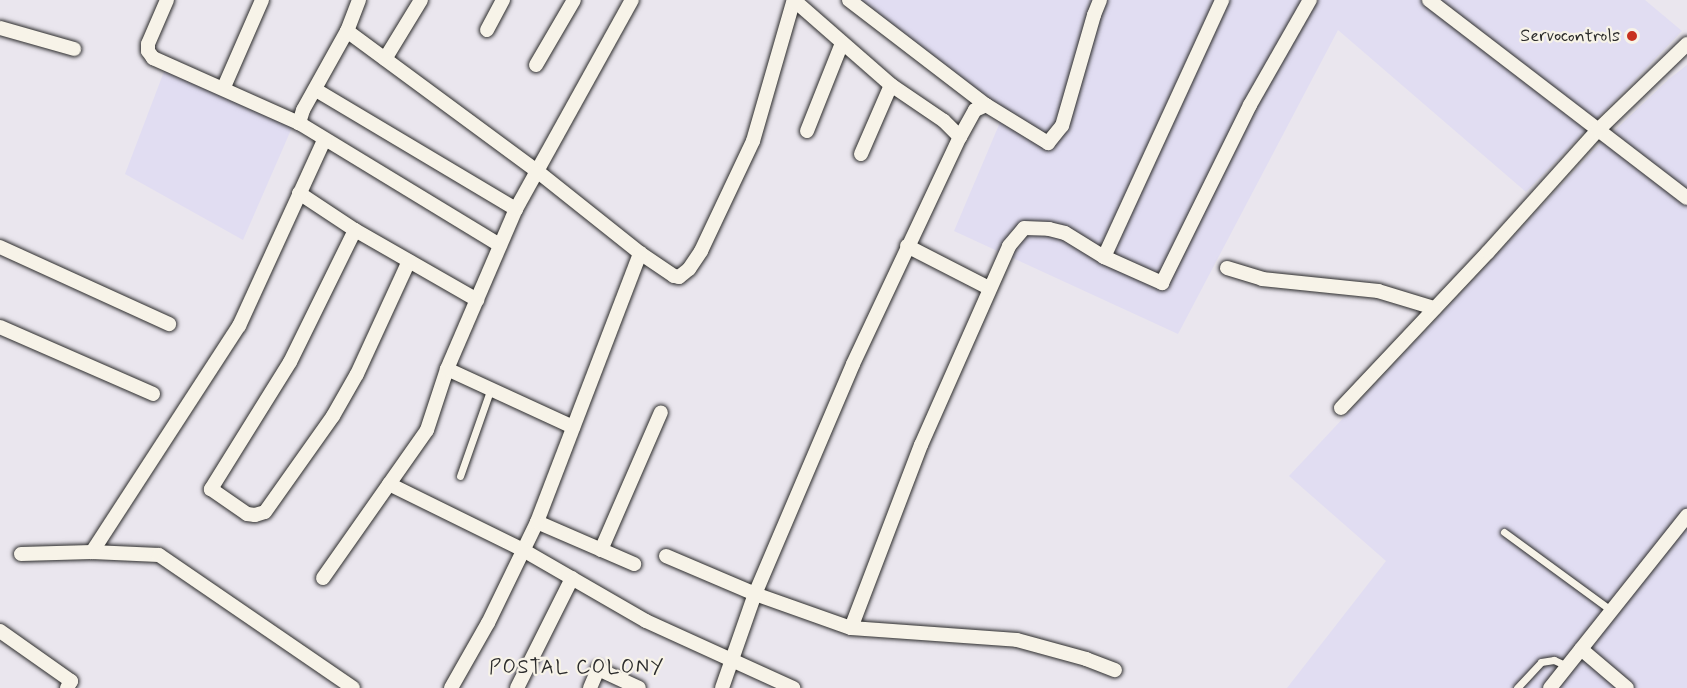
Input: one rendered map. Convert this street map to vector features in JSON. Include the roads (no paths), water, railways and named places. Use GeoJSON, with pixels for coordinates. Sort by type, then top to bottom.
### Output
{"type":"FeatureCollection","features":[{"type":"Feature","properties":{"kind":"street"},"geometry":{"type":"LineString","coordinates":[[167,0],[148,44],[148,51],[153,58],[224,87],[299,123],[324,141],[500,245]]}},
{"type":"Feature","properties":{"kind":"street"},"geometry":{"type":"LineString","coordinates":[[224,87],[262,0]]}},
{"type":"Feature","properties":{"kind":"street"},"geometry":{"type":"LineString","coordinates":[[299,123],[303,110],[347,31],[359,0]]}},
{"type":"Feature","properties":{"kind":"street"},"geometry":{"type":"LineString","coordinates":[[385,59],[421,0]]}},
{"type":"Feature","properties":{"kind":"street"},"geometry":{"type":"LineString","coordinates":[[487,30],[503,0]]}},
{"type":"Feature","properties":{"kind":"street"},"geometry":{"type":"LineString","coordinates":[[537,65],[574,0]]}},
{"type":"Feature","properties":{"kind":"street"},"geometry":{"type":"LineString","coordinates":[[324,578],[427,430],[447,369],[516,209],[612,40],[632,0]]}},
{"type":"Feature","properties":{"kind":"street"},"geometry":{"type":"LineString","coordinates":[[849,0],[986,105],[1048,143],[1062,126],[1100,0]]}},
{"type":"Feature","properties":{"kind":"street"},"geometry":{"type":"LineString","coordinates":[[1104,258],[1222,0]]}},
{"type":"Feature","properties":{"kind":"street"},"geometry":{"type":"LineString","coordinates":[[851,628],[921,445],[1009,246],[1024,228],[1065,233],[1104,258],[1162,283],[1250,105],[1310,0]]}},
{"type":"Feature","properties":{"kind":"street"},"geometry":{"type":"LineString","coordinates":[[1429,0],[1687,198]]}},
{"type":"Feature","properties":{"kind":"street"},"geometry":{"type":"LineString","coordinates":[[347,31],[537,171],[640,253],[674,276],[680,276],[689,270],[701,251],[753,141],[794,1],[891,85],[944,121],[960,137]]}},
{"type":"Feature","properties":{"kind":"street"},"geometry":{"type":"LineString","coordinates":[[0,28],[74,49]]}},
{"type":"Feature","properties":{"kind":"street"},"geometry":{"type":"LineString","coordinates":[[807,131],[842,43]]}},
{"type":"Feature","properties":{"kind":"street"},"geometry":{"type":"LineString","coordinates":[[1341,408],[1488,252],[1598,130],[1687,44]]}},
{"type":"Feature","properties":{"kind":"street"},"geometry":{"type":"LineString","coordinates":[[861,154],[891,85]]}},
{"type":"Feature","properties":{"kind":"street"},"geometry":{"type":"LineString","coordinates":[[316,90],[516,209]]}},
{"type":"Feature","properties":{"kind":"street"},"geometry":{"type":"LineString","coordinates":[[722,688],[755,594],[853,364],[960,137],[975,110],[986,105]]}},
{"type":"Feature","properties":{"kind":"street"},"geometry":{"type":"LineString","coordinates":[[92,552],[239,326],[324,141]]}},
{"type":"Feature","properties":{"kind":"street"},"geometry":{"type":"LineString","coordinates":[[299,193],[355,230],[477,300]]}},
{"type":"Feature","properties":{"kind":"street"},"geometry":{"type":"LineString","coordinates":[[355,230],[290,362],[211,489],[247,514],[255,515],[265,512],[333,416],[357,374],[409,261]]}},
{"type":"Feature","properties":{"kind":"street"},"geometry":{"type":"LineString","coordinates":[[907,246],[989,288]]}},
{"type":"Feature","properties":{"kind":"street"},"geometry":{"type":"LineString","coordinates":[[0,247],[169,324]]}},
{"type":"Feature","properties":{"kind":"street"},"geometry":{"type":"LineString","coordinates":[[451,688],[488,623],[537,522],[640,253]]}},
{"type":"Feature","properties":{"kind":"street"},"geometry":{"type":"LineString","coordinates":[[1227,268],[1262,279],[1377,291],[1434,308]]}},
{"type":"Feature","properties":{"kind":"street"},"geometry":{"type":"LineString","coordinates":[[0,327],[153,394]]}},
{"type":"Feature","properties":{"kind":"street"},"geometry":{"type":"LineString","coordinates":[[447,369],[573,427]]}},
{"type":"Feature","properties":{"kind":"street"},"geometry":{"type":"LineString","coordinates":[[601,550],[662,412]]}},
{"type":"Feature","properties":{"kind":"street"},"geometry":{"type":"LineString","coordinates":[[389,484],[523,550],[646,621],[793,688]]}},
{"type":"Feature","properties":{"kind":"street"},"geometry":{"type":"LineString","coordinates":[[1550,688],[1687,516]]}},
{"type":"Feature","properties":{"kind":"street"},"geometry":{"type":"LineString","coordinates":[[537,522],[634,564]]}},
{"type":"Feature","properties":{"kind":"street"},"geometry":{"type":"LineString","coordinates":[[21,554],[92,552],[159,555],[353,688]]}},
{"type":"Feature","properties":{"kind":"street"},"geometry":{"type":"LineString","coordinates":[[666,556],[755,594],[851,628],[1017,640],[1077,656],[1115,670]]}},
{"type":"Feature","properties":{"kind":"street"},"geometry":{"type":"LineString","coordinates":[[517,688],[572,578]]}},
{"type":"Feature","properties":{"kind":"street"},"geometry":{"type":"LineString","coordinates":[[0,631],[71,681],[66,688]]}},
{"type":"Feature","properties":{"kind":"street"},"geometry":{"type":"LineString","coordinates":[[1581,649],[1627,688]]}},
{"type":"Feature","properties":{"kind":"street"},"geometry":{"type":"LineString","coordinates":[[590,688],[598,669],[639,688]]}},
{"type":"Feature","properties":{"kind":"lane"},"geometry":{"type":"LineString","coordinates":[[460,476],[490,388]]}},
{"type":"Feature","properties":{"kind":"lane"},"geometry":{"type":"LineString","coordinates":[[1504,532],[1612,611]]}},
{"type":"Feature","properties":{"kind":"lane"},"geometry":{"type":"LineString","coordinates":[[1517,688],[1541,662],[1554,660],[1567,667]]}},
{"type":"Feature","properties":{"kind":"place","name":"Servocontrols"},"geometry":{"type":"Point","coordinates":[1632,36]}},
{"type":"Feature","properties":{"kind":"district","name":"POSTAL COLONY"},"geometry":{"type":"Point","coordinates":[577,667]}}]}
